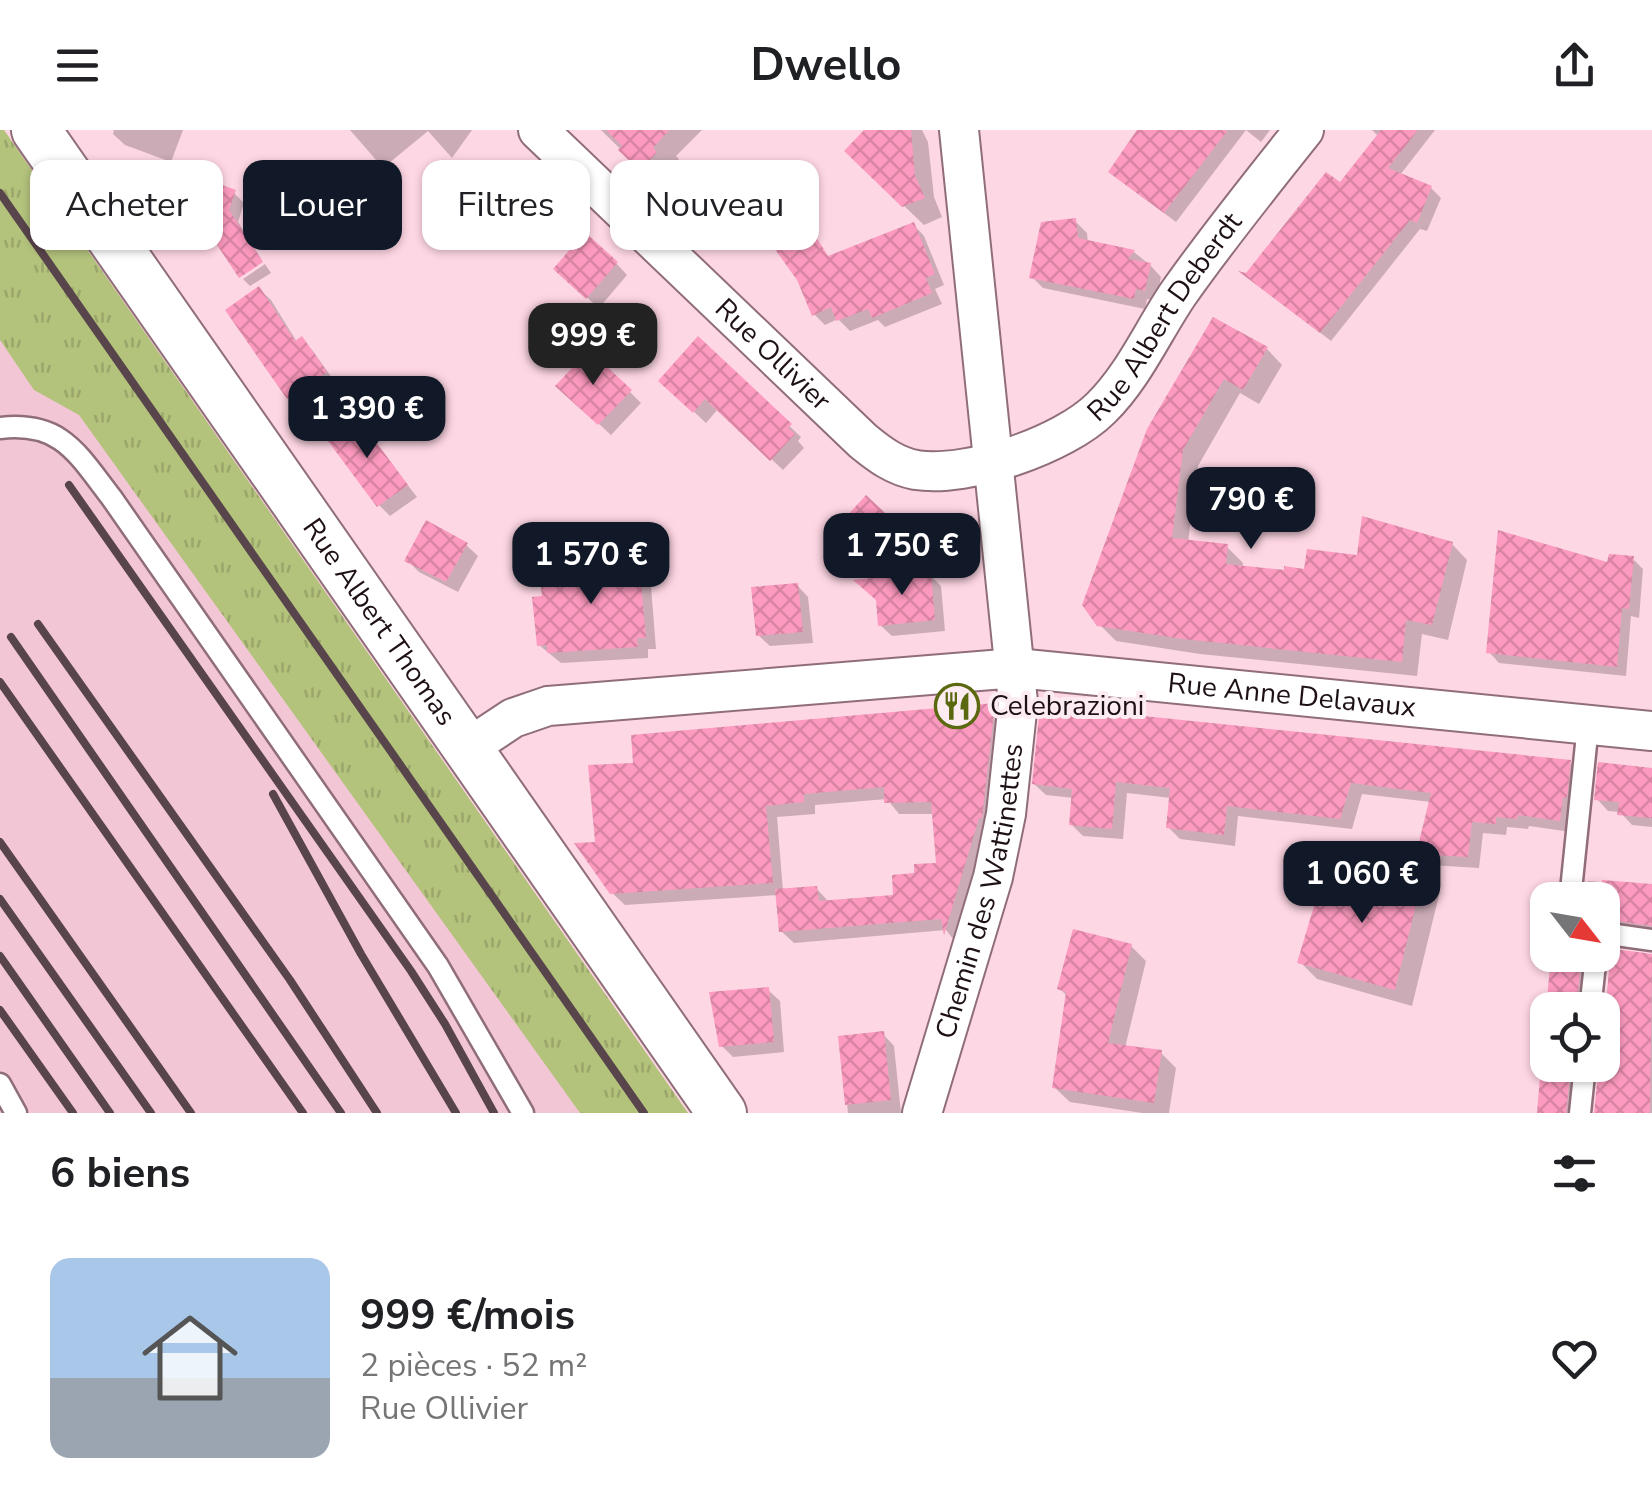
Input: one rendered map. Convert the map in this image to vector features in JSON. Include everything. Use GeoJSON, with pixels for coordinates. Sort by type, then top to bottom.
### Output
{"type":"FeatureCollection","features":[{"type":"Feature","properties":{"kind":"street","name":"Rue Albert Thomas"},"geometry":{"type":"LineString","coordinates":[[36,130],[722,1113]]}},
{"type":"Feature","properties":{"kind":"street","name":"Rue Ollivier"},"geometry":{"type":"LineString","coordinates":[[538,130],[880,455],[895,464],[932,471],[992,461]]}},
{"type":"Feature","properties":{"kind":"street","name":"Chemin des Wattinettes"},"geometry":{"type":"LineString","coordinates":[[922,1113],[1000,845],[1015,752],[1016,668],[959,130]]}},
{"type":"Feature","properties":{"kind":"street","name":"Rue Albert Deberdt"},"geometry":{"type":"LineString","coordinates":[[992,461],[1044,443],[1100,410],[1202,261],[1304,130]]}},
{"type":"Feature","properties":{"kind":"street","name":"Rue Anne Delavaux"},"geometry":{"type":"LineString","coordinates":[[466,750],[514,718],[548,706],[1016,668],[1652,731]]}},
{"type":"Feature","properties":{"kind":"lane"},"geometry":{"type":"LineString","coordinates":[[0,428],[30,424],[54,434],[77,453],[112,496],[438,966],[523,1113]]}},
{"type":"Feature","properties":{"kind":"lane"},"geometry":{"type":"LineString","coordinates":[[1572,882],[1588,725]]}},
{"type":"Feature","properties":{"kind":"lane"},"geometry":{"type":"LineString","coordinates":[[1620,936],[1652,940]]}},
{"type":"Feature","properties":{"kind":"lane"},"geometry":{"type":"LineString","coordinates":[[1580,1113],[1583,1082]]}},
{"type":"Feature","properties":{"kind":"lane"},"geometry":{"type":"LineString","coordinates":[[0,1084],[16,1113]]}},
{"type":"Feature","properties":{"kind":"shaded area"},"geometry":{"type":"Polygon","coordinates":[[[0,130],[4,130],[30,167],[30,250],[87,250],[688,1113],[0,1113],[0,130]]]}},
{"type":"Feature","properties":{"kind":"green space"},"geometry":{"type":"Polygon","coordinates":[[[0,130],[4,130],[30,167],[30,250],[87,250],[688,1113],[580,1113],[79,415],[34,390],[0,340],[0,130]]]}},
{"type":"Feature","properties":{"kind":"building"},"geometry":{"type":"Polygon","coordinates":[[[606,130],[669,130],[653,148],[657,152],[650,160],[628,160],[618,150],[622,146],[606,130]]]}},
{"type":"Feature","properties":{"kind":"building"},"geometry":{"type":"Polygon","coordinates":[[[864,130],[911,130],[915,176],[925,198],[902,207],[844,151],[864,130]]]}},
{"type":"Feature","properties":{"kind":"building"},"geometry":{"type":"Polygon","coordinates":[[[1137,130],[1228,130],[1164,213],[1108,172],[1137,130]]]}},
{"type":"Feature","properties":{"kind":"building"},"geometry":{"type":"Polygon","coordinates":[[[1381,130],[1418,130],[1388,168],[1432,186],[1417,223],[1410,220],[1320,333],[1238,271],[1246,273],[1326,172],[1340,182],[1381,130]]]}},
{"type":"Feature","properties":{"kind":"building"},"geometry":{"type":"Polygon","coordinates":[[[223,185],[236,190],[229,210],[243,231],[243,250],[255,250],[263,262],[239,278],[220,250],[223,185]]]}},
{"type":"Feature","properties":{"kind":"building"},"geometry":{"type":"Polygon","coordinates":[[[1076,218],[1078,238],[1135,250],[1128,259],[1151,263],[1145,291],[1136,289],[1134,299],[1029,278],[1041,222],[1076,218]]]}},
{"type":"Feature","properties":{"kind":"building"},"geometry":{"type":"Polygon","coordinates":[[[914,222],[935,274],[926,278],[932,293],[872,318],[868,309],[836,321],[831,307],[812,316],[797,280],[775,250],[819,250],[819,242],[828,256],[914,222]]]}},
{"type":"Feature","properties":{"kind":"building"},"geometry":{"type":"Polygon","coordinates":[[[590,237],[618,262],[586,299],[553,269],[569,250],[590,250],[590,237]]]}},
{"type":"Feature","properties":{"kind":"building"},"geometry":{"type":"Polygon","coordinates":[[[259,286],[295,341],[302,336],[327,372],[287,399],[225,310],[259,286]]]}},
{"type":"Feature","properties":{"kind":"building"},"geometry":{"type":"Polygon","coordinates":[[[1213,317],[1268,347],[1243,390],[1224,379],[1183,450],[1172,538],[1228,544],[1226,564],[1284,570],[1284,566],[1304,569],[1307,549],[1357,555],[1362,516],[1453,542],[1432,625],[1406,620],[1402,662],[1097,626],[1082,605],[1147,429],[1213,317]]]}},
{"type":"Feature","properties":{"kind":"building"},"geometry":{"type":"Polygon","coordinates":[[[698,336],[792,424],[788,428],[795,434],[770,461],[705,399],[693,413],[658,381],[698,336]]]}},
{"type":"Feature","properties":{"kind":"building"},"geometry":{"type":"Polygon","coordinates":[[[589,350],[632,390],[598,425],[555,386],[589,350]]]}},
{"type":"Feature","properties":{"kind":"building"},"geometry":{"type":"Polygon","coordinates":[[[356,415],[408,485],[377,507],[325,437],[356,415]]]}},
{"type":"Feature","properties":{"kind":"building"},"geometry":{"type":"Polygon","coordinates":[[[866,495],[898,525],[868,559],[835,529],[866,495]]]}},
{"type":"Feature","properties":{"kind":"building"},"geometry":{"type":"Polygon","coordinates":[[[426,520],[468,543],[446,582],[404,561],[426,520]]]}},
{"type":"Feature","properties":{"kind":"building"},"geometry":{"type":"Polygon","coordinates":[[[1498,530],[1607,562],[1609,554],[1634,556],[1629,609],[1622,608],[1617,667],[1486,653],[1498,530]]]}},
{"type":"Feature","properties":{"kind":"building"},"geometry":{"type":"Polygon","coordinates":[[[584,552],[586,565],[639,560],[646,638],[637,638],[638,647],[547,653],[547,645],[537,646],[532,597],[542,596],[541,587],[559,586],[557,555],[584,552]]]}},
{"type":"Feature","properties":{"kind":"building"},"geometry":{"type":"Polygon","coordinates":[[[931,572],[935,620],[878,626],[876,600],[853,580],[931,572]]]}},
{"type":"Feature","properties":{"kind":"building"},"geometry":{"type":"Polygon","coordinates":[[[798,583],[803,632],[756,636],[751,587],[798,583]]]}},
{"type":"Feature","properties":{"kind":"building"},"geometry":{"type":"Polygon","coordinates":[[[995,703],[982,818],[944,935],[941,919],[779,932],[775,889],[817,886],[819,901],[893,895],[892,875],[914,873],[914,864],[936,863],[931,802],[884,803],[884,787],[804,794],[804,802],[766,806],[773,883],[610,894],[574,843],[595,842],[588,765],[633,763],[631,735],[995,703]]]}},
{"type":"Feature","properties":{"kind":"building"},"geometry":{"type":"Polygon","coordinates":[[[1047,706],[1571,760],[1567,798],[1563,797],[1560,821],[1518,815],[1517,819],[1496,817],[1496,824],[1472,822],[1468,857],[1416,854],[1431,793],[1351,783],[1340,819],[1227,806],[1224,835],[1166,828],[1170,788],[1116,782],[1112,829],[1069,825],[1072,789],[1032,784],[1039,716],[1047,706]]]}},
{"type":"Feature","properties":{"kind":"building"},"geometry":{"type":"Polygon","coordinates":[[[1598,762],[1652,768],[1652,818],[1617,815],[1619,802],[1594,800],[1598,762]]]}},
{"type":"Feature","properties":{"kind":"building"},"geometry":{"type":"Polygon","coordinates":[[[1399,865],[1424,872],[1395,990],[1297,963],[1325,869],[1393,887],[1399,865]]]}},
{"type":"Feature","properties":{"kind":"building"},"geometry":{"type":"Polygon","coordinates":[[[1602,880],[1652,884],[1652,926],[1620,922],[1620,882],[1602,880]]]}},
{"type":"Feature","properties":{"kind":"building"},"geometry":{"type":"Polygon","coordinates":[[[1073,929],[1132,944],[1108,1043],[1162,1050],[1154,1103],[1052,1088],[1066,992],[1057,989],[1073,929]]]}},
{"type":"Feature","properties":{"kind":"building"},"geometry":{"type":"Polygon","coordinates":[[[1620,950],[1652,954],[1650,1113],[1594,1113],[1597,1082],[1620,1082],[1620,992],[1607,992],[1609,972],[1620,972],[1620,950]]]}},
{"type":"Feature","properties":{"kind":"building"},"geometry":{"type":"Polygon","coordinates":[[[1549,972],[1580,972],[1578,992],[1548,992],[1549,972]]]}},
{"type":"Feature","properties":{"kind":"building"},"geometry":{"type":"Polygon","coordinates":[[[769,987],[774,1042],[719,1047],[709,992],[769,987]]]}},
{"type":"Feature","properties":{"kind":"building"},"geometry":{"type":"Polygon","coordinates":[[[884,1031],[891,1100],[845,1105],[838,1036],[884,1031]]]}},
{"type":"Feature","properties":{"kind":"building"},"geometry":{"type":"Polygon","coordinates":[[[1540,1082],[1569,1082],[1566,1113],[1537,1113],[1540,1082]]]}},
{"type":"Feature","properties":{"kind":"railway"},"geometry":{"type":"LineString","coordinates":[[0,193],[644,1113]]}},
{"type":"Feature","properties":{"kind":"railway"},"geometry":{"type":"LineString","coordinates":[[69,485],[411,971],[494,1113]]}},
{"type":"Feature","properties":{"kind":"railway"},"geometry":{"type":"LineString","coordinates":[[38,624],[290,980],[377,1113]]}},
{"type":"Feature","properties":{"kind":"railway"},"geometry":{"type":"LineString","coordinates":[[11,637],[341,1113]]}},
{"type":"Feature","properties":{"kind":"railway"},"geometry":{"type":"LineString","coordinates":[[0,682],[303,1113]]}},
{"type":"Feature","properties":{"kind":"railway"},"geometry":{"type":"LineString","coordinates":[[273,794],[361,954],[456,1113]]}},
{"type":"Feature","properties":{"kind":"railway"},"geometry":{"type":"LineString","coordinates":[[0,842],[191,1113]]}},
{"type":"Feature","properties":{"kind":"railway"},"geometry":{"type":"LineString","coordinates":[[0,899],[151,1113]]}},
{"type":"Feature","properties":{"kind":"railway"},"geometry":{"type":"LineString","coordinates":[[0,956],[110,1113]]}},
{"type":"Feature","properties":{"kind":"railway"},"geometry":{"type":"LineString","coordinates":[[0,1010],[73,1113]]}},
{"type":"Feature","properties":{"kind":"place","name":"Celebrazioni"},"geometry":{"type":"Point","coordinates":[957,706]}}]}
